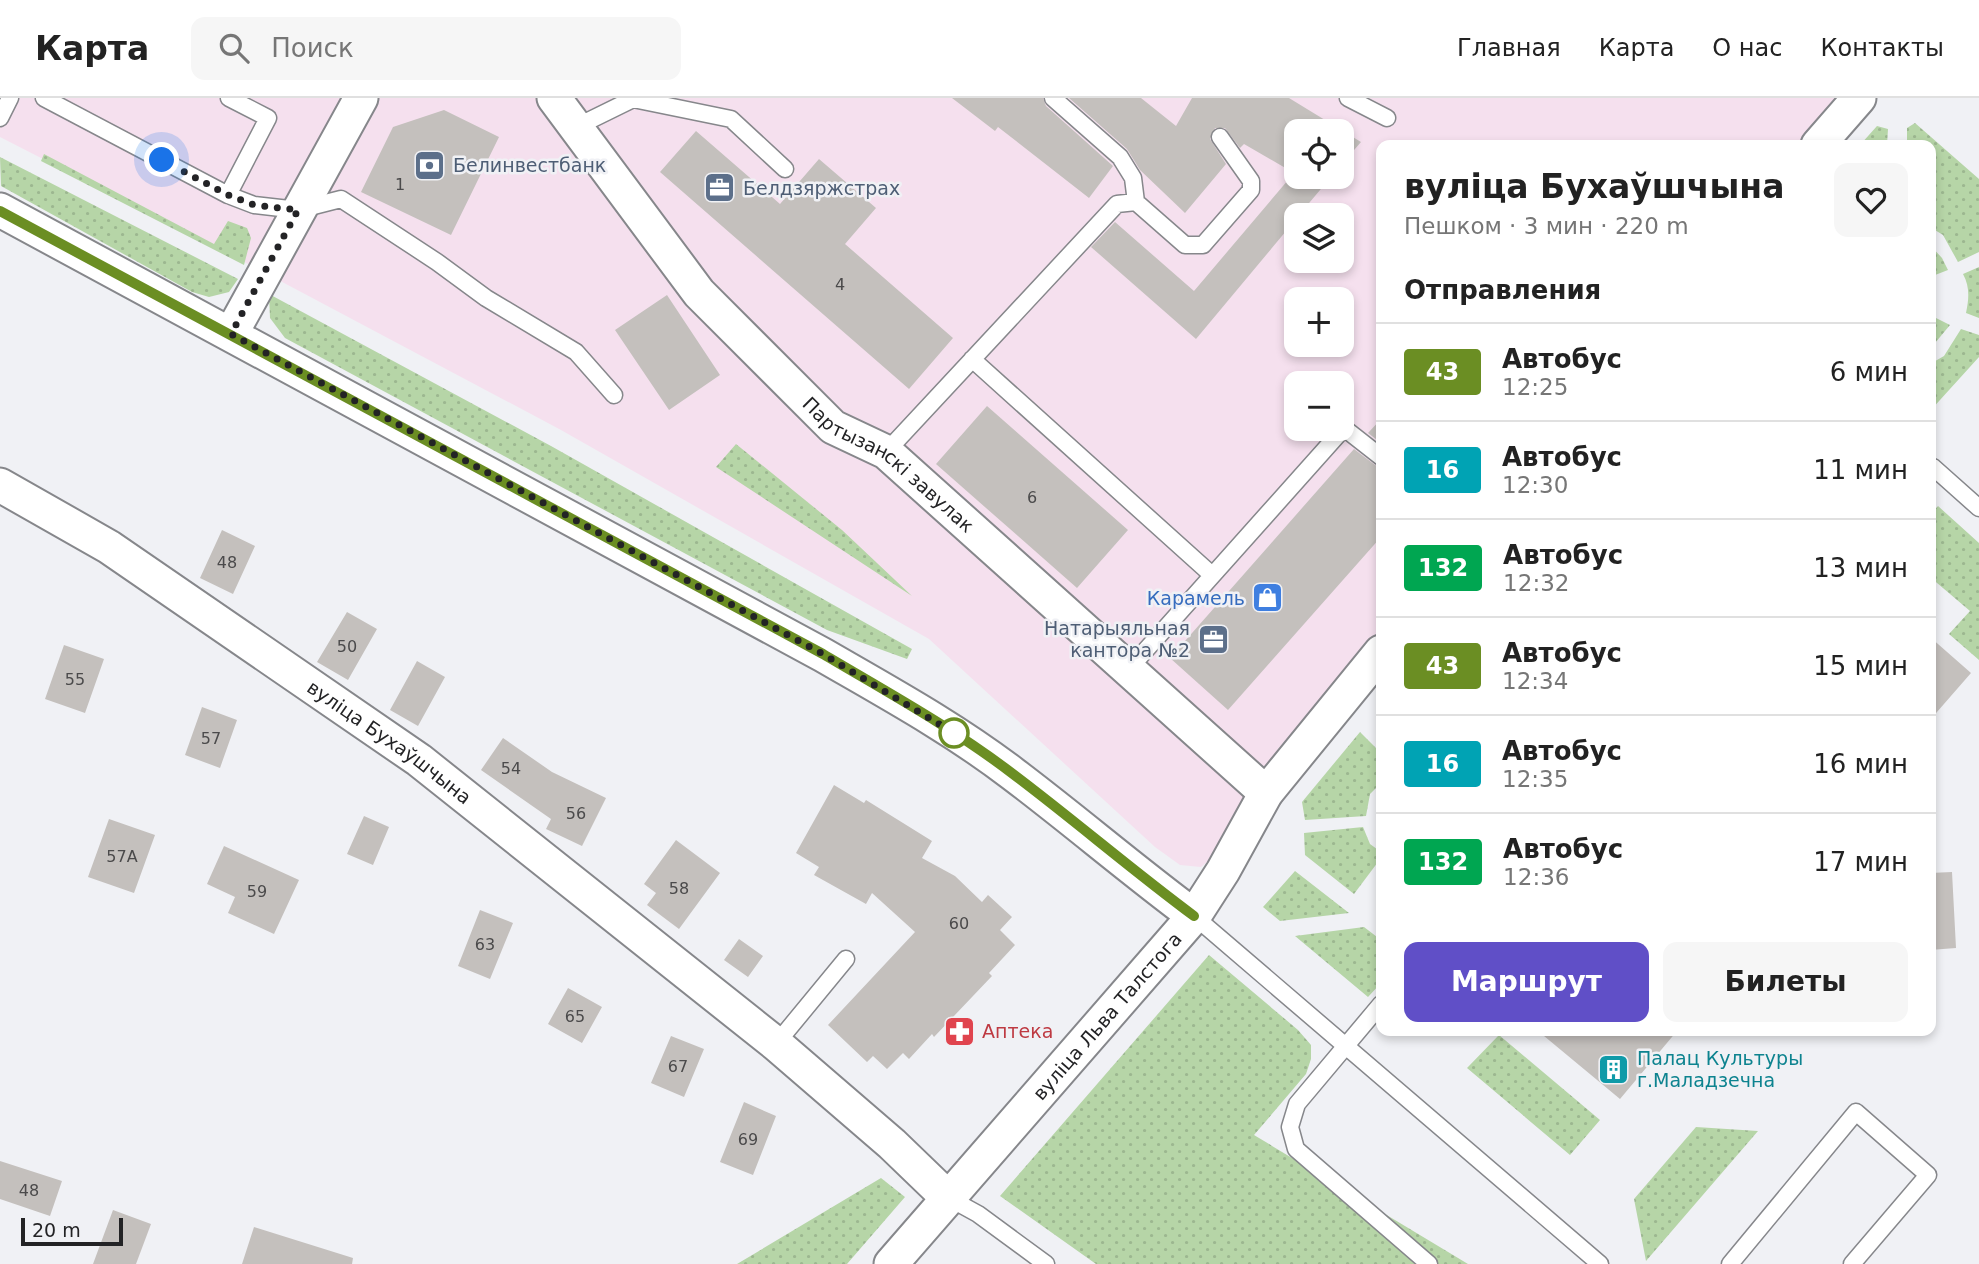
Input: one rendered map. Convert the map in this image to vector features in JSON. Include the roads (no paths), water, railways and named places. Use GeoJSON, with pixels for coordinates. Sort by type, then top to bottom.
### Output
{"type":"FeatureCollection","features":[{"type":"Feature","properties":{"kind":"street"},"geometry":{"type":"LineString","coordinates":[[231,334],[361,98]]}},
{"type":"Feature","properties":{"kind":"street","name":"Партызанскі завулак"},"geometry":{"type":"LineString","coordinates":[[554,98],[699,293],[834,427],[886,452],[1266,793]]}},
{"type":"Feature","properties":{"kind":"street"},"geometry":{"type":"LineString","coordinates":[[1822,140],[1859,98]]}},
{"type":"Feature","properties":{"kind":"street"},"geometry":{"type":"LineString","coordinates":[[0,211],[823,654],[942,724],[1012,773],[1194,916]]}},
{"type":"Feature","properties":{"kind":"street","name":"вуліца Бухаўшчына"},"geometry":{"type":"LineString","coordinates":[[0,485],[109,547],[419,760],[776,1044],[892,1144],[947,1197]]}},
{"type":"Feature","properties":{"kind":"street","name":"вуліца Льва Талстога"},"geometry":{"type":"LineString","coordinates":[[891,1264],[1194,916],[1223,871],[1266,793],[1376,658]]}},
{"type":"Feature","properties":{"kind":"lane"},"geometry":{"type":"LineString","coordinates":[[0,118],[10,98]]}},
{"type":"Feature","properties":{"kind":"lane"},"geometry":{"type":"LineString","coordinates":[[228,195],[268,118],[229,98]]}},
{"type":"Feature","properties":{"kind":"lane"},"geometry":{"type":"LineString","coordinates":[[576,127],[633,98],[730,119],[785,169]]}},
{"type":"Feature","properties":{"kind":"lane"},"geometry":{"type":"LineString","coordinates":[[1053,98],[1120,156],[1133,178],[1136,202],[1185,245],[1203,245],[1251,190],[1251,181],[1220,137]]}},
{"type":"Feature","properties":{"kind":"lane"},"geometry":{"type":"LineString","coordinates":[[1348,98],[1387,118]]}},
{"type":"Feature","properties":{"kind":"lane"},"geometry":{"type":"LineString","coordinates":[[50,99],[228,195],[254,205],[298,210],[341,199],[437,262],[486,298],[576,352],[614,395]]}},
{"type":"Feature","properties":{"kind":"lane"},"geometry":{"type":"LineString","coordinates":[[886,452],[1117,204],[1136,202]]}},
{"type":"Feature","properties":{"kind":"lane"},"geometry":{"type":"LineString","coordinates":[[972,359],[1213,575]]}},
{"type":"Feature","properties":{"kind":"lane"},"geometry":{"type":"LineString","coordinates":[[1128,670],[1344,428],[1376,453]]}},
{"type":"Feature","properties":{"kind":"lane"},"geometry":{"type":"LineString","coordinates":[[1936,470],[1979,508]]}},
{"type":"Feature","properties":{"kind":"lane"},"geometry":{"type":"LineString","coordinates":[[1194,916],[1600,1264]]}},
{"type":"Feature","properties":{"kind":"lane"},"geometry":{"type":"LineString","coordinates":[[776,1044],[846,959]]}},
{"type":"Feature","properties":{"kind":"lane"},"geometry":{"type":"LineString","coordinates":[[1376,1010],[1297,1104],[1290,1127],[1296,1149],[1429,1264]]}},
{"type":"Feature","properties":{"kind":"lane"},"geometry":{"type":"LineString","coordinates":[[1730,1264],[1856,1112],[1928,1175],[1852,1264]]}},
{"type":"Feature","properties":{"kind":"lane"},"geometry":{"type":"LineString","coordinates":[[947,1197],[978,1214],[1046,1264]]}},
{"type":"Feature","properties":{"kind":"place","name":"Белинвестбанк"},"geometry":{"type":"Point","coordinates":[430,165]}},
{"type":"Feature","properties":{"kind":"place","name":"Белдзяржстрах"},"geometry":{"type":"Point","coordinates":[720,188]}},
{"type":"Feature","properties":{"kind":"place","name":"Карамель"},"geometry":{"type":"Point","coordinates":[1268,598]}},
{"type":"Feature","properties":{"kind":"place","name":"Натарыяльная кантора №2"},"geometry":{"type":"Point","coordinates":[1213,639]}},
{"type":"Feature","properties":{"kind":"place","name":"Аптека"},"geometry":{"type":"Point","coordinates":[959,1031]}},
{"type":"Feature","properties":{"kind":"place","name":"Палац Культуры г.Маладзечна"},"geometry":{"type":"Point","coordinates":[1614,1069]}}]}
